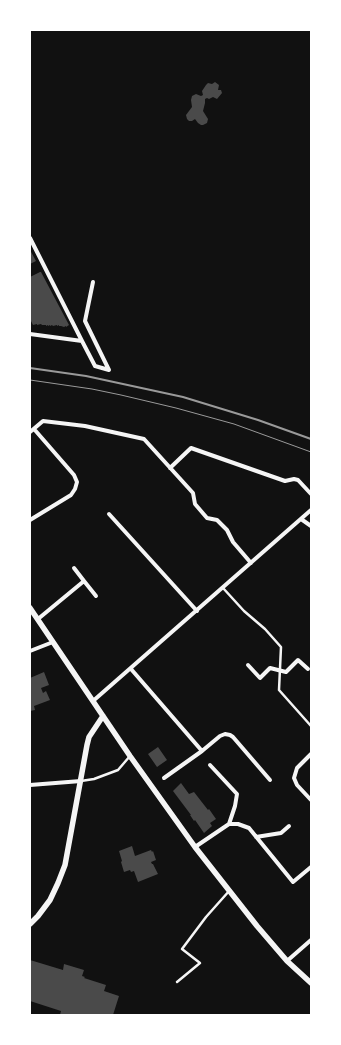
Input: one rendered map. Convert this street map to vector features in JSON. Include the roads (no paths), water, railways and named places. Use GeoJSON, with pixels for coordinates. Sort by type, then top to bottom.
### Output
{"type":"FeatureCollection","features":[{"type":"Feature","properties":{"kind":"street"},"geometry":{"type":"LineString","coordinates":[[30,238],[95,366],[109,370],[85,321],[93,282]]}},
{"type":"Feature","properties":{"kind":"street"},"geometry":{"type":"LineString","coordinates":[[30,334],[82,341]]}},
{"type":"Feature","properties":{"kind":"street"},"geometry":{"type":"LineString","coordinates":[[30,520],[71,495],[77,482],[74,475],[32,431],[43,421],[85,426],[144,439],[193,493],[195,504],[207,518],[217,520],[227,530],[234,542],[251,563]]}},
{"type":"Feature","properties":{"kind":"street"},"geometry":{"type":"LineString","coordinates":[[170,468],[191,448],[285,480],[294,478],[298,480],[311,494]]}},
{"type":"Feature","properties":{"kind":"street"},"geometry":{"type":"LineString","coordinates":[[93,701],[311,510]]}},
{"type":"Feature","properties":{"kind":"street"},"geometry":{"type":"LineString","coordinates":[[109,514],[197,611]]}},
{"type":"Feature","properties":{"kind":"street"},"geometry":{"type":"LineString","coordinates":[[301,519],[311,526]]}},
{"type":"Feature","properties":{"kind":"street"},"geometry":{"type":"LineString","coordinates":[[74,568],[96,596]]}},
{"type":"Feature","properties":{"kind":"street"},"geometry":{"type":"LineString","coordinates":[[38,619],[84,582]]}},
{"type":"Feature","properties":{"kind":"street"},"geometry":{"type":"LineString","coordinates":[[30,608],[130,756],[195,847],[257,926],[287,961],[311,983]]}},
{"type":"Feature","properties":{"kind":"street"},"geometry":{"type":"LineString","coordinates":[[30,650],[53,642]]}},
{"type":"Feature","properties":{"kind":"street"},"geometry":{"type":"LineString","coordinates":[[248,665],[260,678],[270,668],[286,672],[298,660],[308,669]]}},
{"type":"Feature","properties":{"kind":"street"},"geometry":{"type":"LineString","coordinates":[[131,669],[202,751]]}},
{"type":"Feature","properties":{"kind":"street"},"geometry":{"type":"LineString","coordinates":[[30,924],[50,900],[66,865],[89,737],[103,716]]}},
{"type":"Feature","properties":{"kind":"street"},"geometry":{"type":"LineString","coordinates":[[164,778],[220,736],[225,734],[234,737],[270,780]]}},
{"type":"Feature","properties":{"kind":"street"},"geometry":{"type":"LineString","coordinates":[[311,754],[297,768],[294,774],[297,785],[311,800]]}},
{"type":"Feature","properties":{"kind":"street"},"geometry":{"type":"LineString","coordinates":[[210,765],[237,794],[229,824]]}},
{"type":"Feature","properties":{"kind":"street"},"geometry":{"type":"LineString","coordinates":[[30,785],[81,781]]}},
{"type":"Feature","properties":{"kind":"street"},"geometry":{"type":"LineString","coordinates":[[195,847],[229,824],[238,824],[248,828],[256,836],[293,882],[311,867]]}},
{"type":"Feature","properties":{"kind":"street"},"geometry":{"type":"LineString","coordinates":[[256,836],[280,833],[289,826]]}},
{"type":"Feature","properties":{"kind":"street"},"geometry":{"type":"LineString","coordinates":[[287,961],[311,940]]}},
{"type":"Feature","properties":{"kind":"lane"},"geometry":{"type":"LineString","coordinates":[[223,588],[244,611],[265,629],[281,647],[279,690],[311,726]]}},
{"type":"Feature","properties":{"kind":"lane"},"geometry":{"type":"LineString","coordinates":[[81,781],[94,779],[118,770],[130,756]]}},
{"type":"Feature","properties":{"kind":"lane"},"geometry":{"type":"LineString","coordinates":[[177,982],[200,963],[182,949],[206,917],[230,890]]}},
{"type":"Feature","properties":{"kind":"tram line"},"geometry":{"type":"LineString","coordinates":[[30,380],[92,389],[176,408],[234,424],[311,452]]}},
{"type":"Feature","properties":{"kind":"railway"},"geometry":{"type":"LineString","coordinates":[[30,368],[86,376],[183,397],[258,420],[311,439]]}}]}
